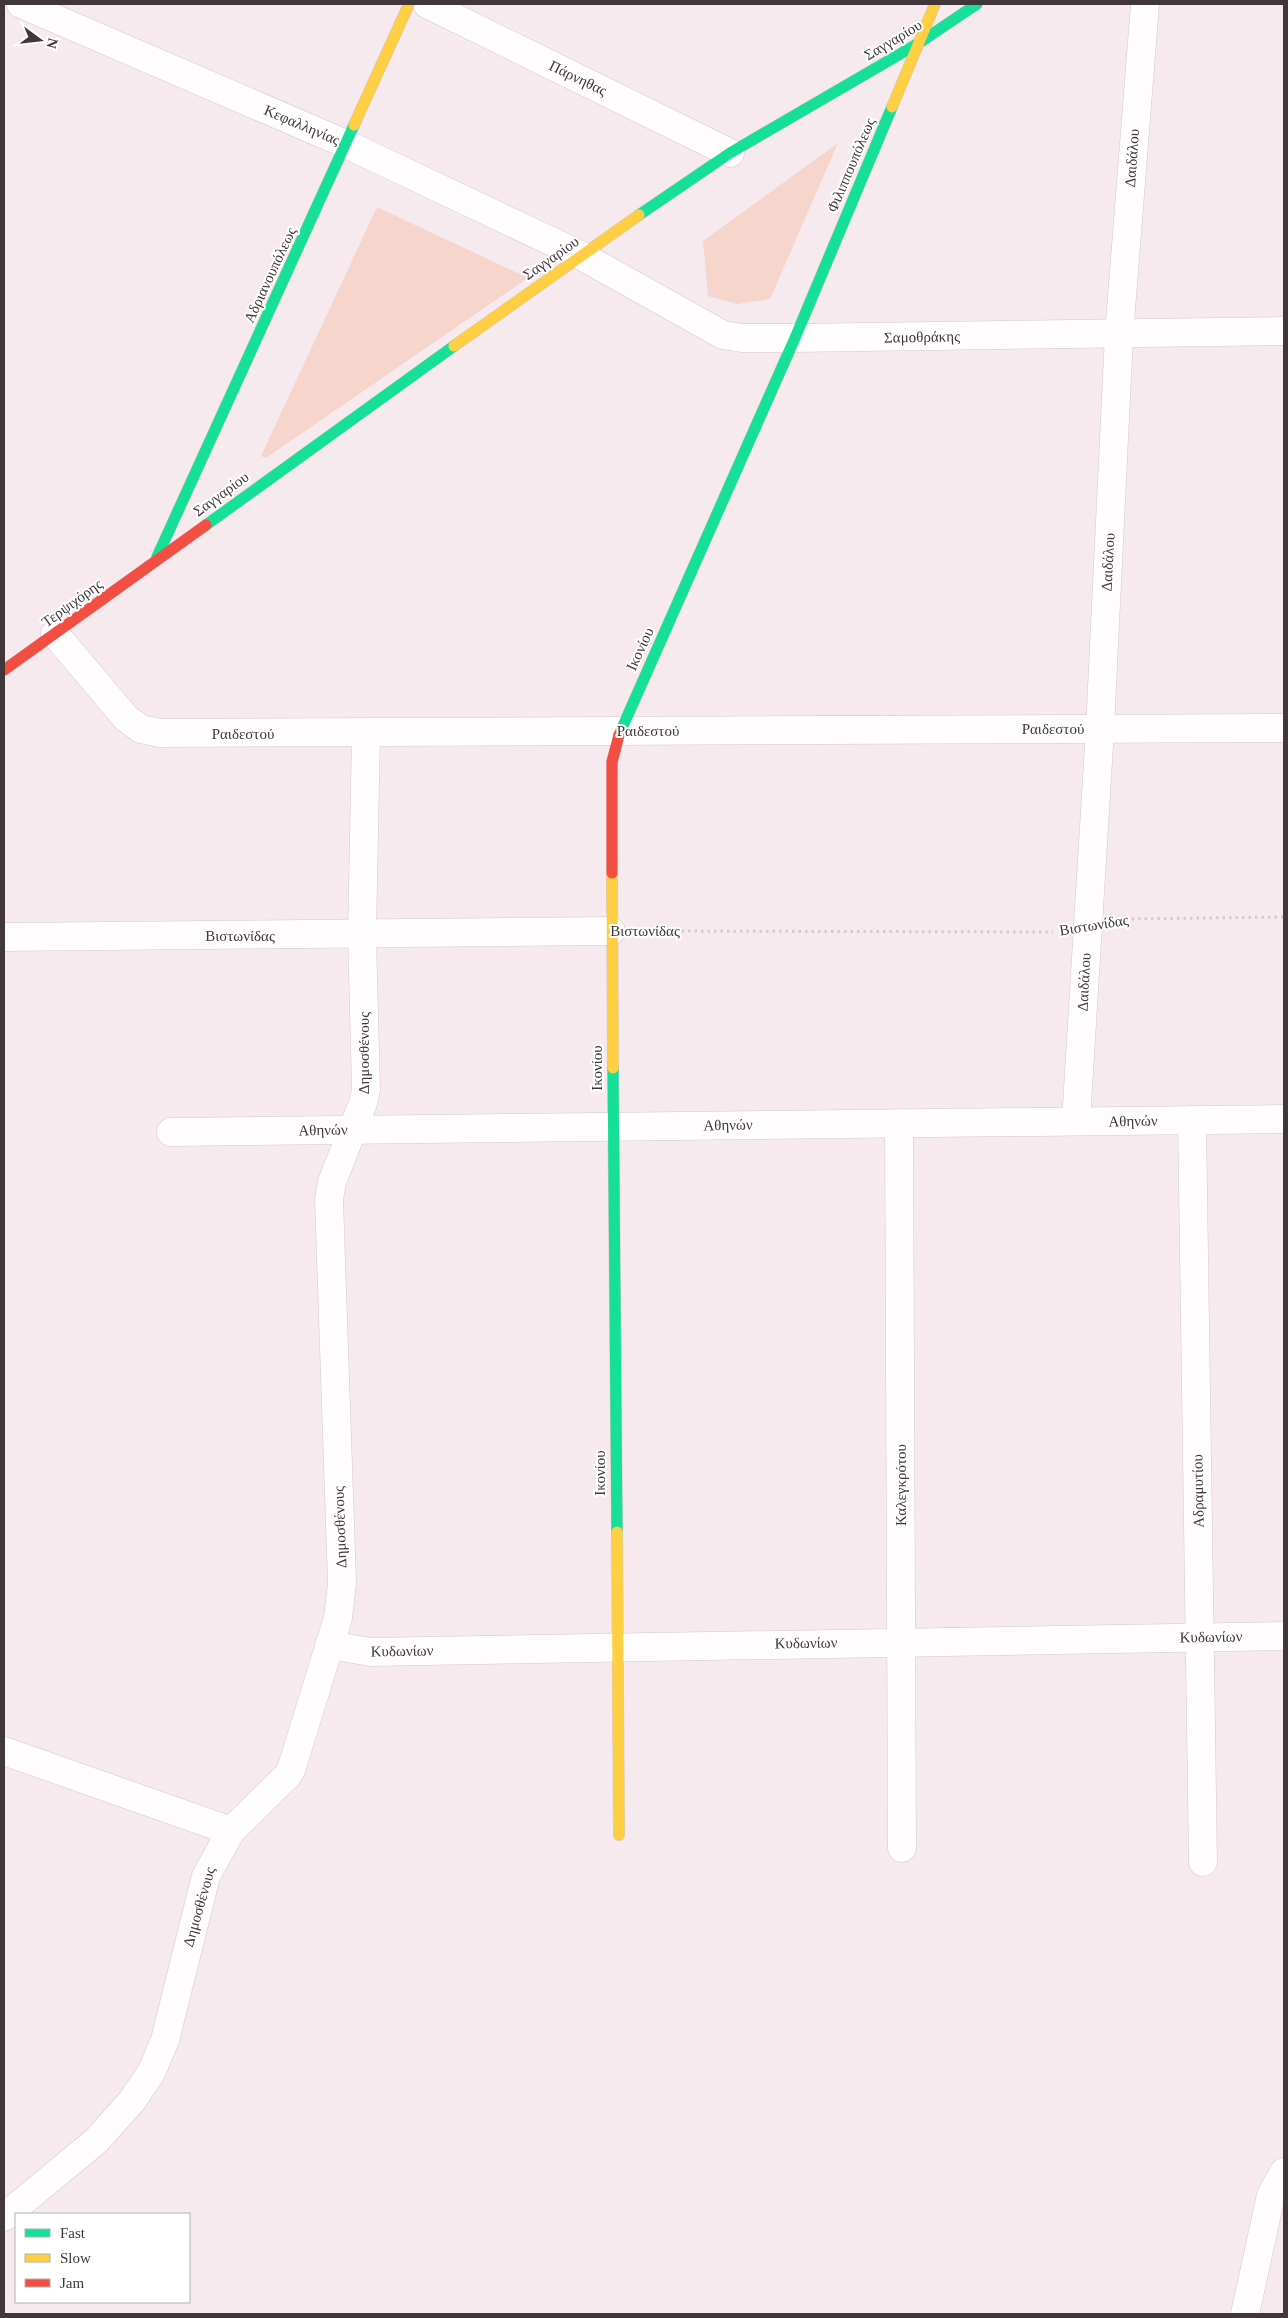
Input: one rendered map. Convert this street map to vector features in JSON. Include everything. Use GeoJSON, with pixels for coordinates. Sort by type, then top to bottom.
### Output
{"type":"FeatureCollection","features":[{"type":"Feature","properties":{"kind":"street"},"geometry":{"type":"LineString","coordinates":[[4,17],[10,4]]}},
{"type":"Feature","properties":{"kind":"street","name":"Κεφαλληνίας"},"geometry":{"type":"LineString","coordinates":[[21,4],[346,144],[580,255]]}},
{"type":"Feature","properties":{"kind":"street","name":"Αδριανουπόλεως"},"geometry":{"type":"LineString","coordinates":[[157,558],[409,4]]}},
{"type":"Feature","properties":{"kind":"street","name":"Πάρνηθας"},"geometry":{"type":"LineString","coordinates":[[426,4],[730,153]]}},
{"type":"Feature","properties":{"kind":"street","name":"Φιλιππουπόλεως"},"geometry":{"type":"LineString","coordinates":[[795,338],[935,4]]}},
{"type":"Feature","properties":{"kind":"street","name":"Σαγγαρίου"},"geometry":{"type":"LineString","coordinates":[[157,558],[580,255],[730,153],[919,42],[977,4]]}},
{"type":"Feature","properties":{"kind":"street","name":"Δαιδάλου"},"geometry":{"type":"LineString","coordinates":[[1076,1121],[1100,729],[1118,335],[1144,4]]}},
{"type":"Feature","properties":{"kind":"street","name":"Σαμοθράκης"},"geometry":{"type":"LineString","coordinates":[[580,255],[712,331],[742,338],[1118,335],[1284,331]]}},
{"type":"Feature","properties":{"kind":"street","name":"Ικονίου"},"geometry":{"type":"LineString","coordinates":[[618,1835],[611,774],[620,732],[795,338]]}},
{"type":"Feature","properties":{"kind":"street","name":"Τερψιχόρης"},"geometry":{"type":"LineString","coordinates":[[4,670],[157,558]]}},
{"type":"Feature","properties":{"kind":"street","name":"Ραιδεστού"},"geometry":{"type":"LineString","coordinates":[[55,634],[126,718],[150,732],[189,734],[1284,728]]}},
{"type":"Feature","properties":{"kind":"street","name":"Δημοσθένους"},"geometry":{"type":"LineString","coordinates":[[4,2217],[96,2142],[131,2102],[150,2073],[165,2040],[206,1876],[218,1849],[231,1831],[288,1776],[339,1611],[342,1583],[328,1200],[332,1182],[353,1130],[366,1090],[362,935],[366,733]]}},
{"type":"Feature","properties":{"kind":"street","name":"Βιστωνίδας"},"geometry":{"type":"LineString","coordinates":[[4,937],[362,935],[611,931]]}},
{"type":"Feature","properties":{"kind":"street","name":"Αθηνών"},"geometry":{"type":"LineString","coordinates":[[171,1132],[1284,1119]]}},
{"type":"Feature","properties":{"kind":"street","name":"Αδραμυτίου"},"geometry":{"type":"LineString","coordinates":[[1192,1120],[1203,1862]]}},
{"type":"Feature","properties":{"kind":"street","name":"Καλεγκρότου"},"geometry":{"type":"LineString","coordinates":[[899,1123],[902,1848]]}},
{"type":"Feature","properties":{"kind":"street","name":"Κυδωνίων"},"geometry":{"type":"LineString","coordinates":[[329,1645],[371,1652],[902,1641],[1284,1636]]}},
{"type":"Feature","properties":{"kind":"street"},"geometry":{"type":"LineString","coordinates":[[4,1751],[231,1831]]}},
{"type":"Feature","properties":{"kind":"street"},"geometry":{"type":"LineString","coordinates":[[1245,2314],[1271,2195],[1284,2172]]}},
{"type":"Feature","properties":{"kind":"path","name":"Βιστωνίδας"},"geometry":{"type":"LineString","coordinates":[[611,931],[1060,932],[1087,928],[1122,919],[1284,917]]}},
{"type":"Feature","properties":{"kind":"shaded area"},"geometry":{"type":"Polygon","coordinates":[[[838,143],[770,299],[737,304],[708,296],[703,241],[838,143]]]}},
{"type":"Feature","properties":{"kind":"shaded area"},"geometry":{"type":"Polygon","coordinates":[[[377,207],[528,278],[266,458],[261,456],[377,207]]]}},
{"type":"Feature","properties":{"kind":"traffic: fast"},"geometry":{"type":"LineString","coordinates":[[639,215],[730,153],[919,43],[977,4]]}},
{"type":"Feature","properties":{"kind":"traffic: fast"},"geometry":{"type":"LineString","coordinates":[[619,735],[795,338],[892,107]]}},
{"type":"Feature","properties":{"kind":"traffic: fast"},"geometry":{"type":"LineString","coordinates":[[157,557],[354,125]]}},
{"type":"Feature","properties":{"kind":"traffic: fast"},"geometry":{"type":"LineString","coordinates":[[206,525],[454,346]]}},
{"type":"Feature","properties":{"kind":"traffic: fast"},"geometry":{"type":"LineString","coordinates":[[613,1068],[617,1532]]}},
{"type":"Feature","properties":{"kind":"traffic: slow"},"geometry":{"type":"LineString","coordinates":[[354,125],[409,4]]}},
{"type":"Feature","properties":{"kind":"traffic: slow"},"geometry":{"type":"LineString","coordinates":[[892,107],[935,4]]}},
{"type":"Feature","properties":{"kind":"traffic: slow"},"geometry":{"type":"LineString","coordinates":[[454,346],[639,215]]}},
{"type":"Feature","properties":{"kind":"traffic: slow"},"geometry":{"type":"LineString","coordinates":[[612,873],[613,1068]]}},
{"type":"Feature","properties":{"kind":"traffic: slow"},"geometry":{"type":"LineString","coordinates":[[617,1532],[619,1835]]}},
{"type":"Feature","properties":{"kind":"traffic: jam"},"geometry":{"type":"LineString","coordinates":[[4,670],[206,525]]}},
{"type":"Feature","properties":{"kind":"traffic: jam"},"geometry":{"type":"LineString","coordinates":[[612,873],[612,762],[619,735]]}}]}
